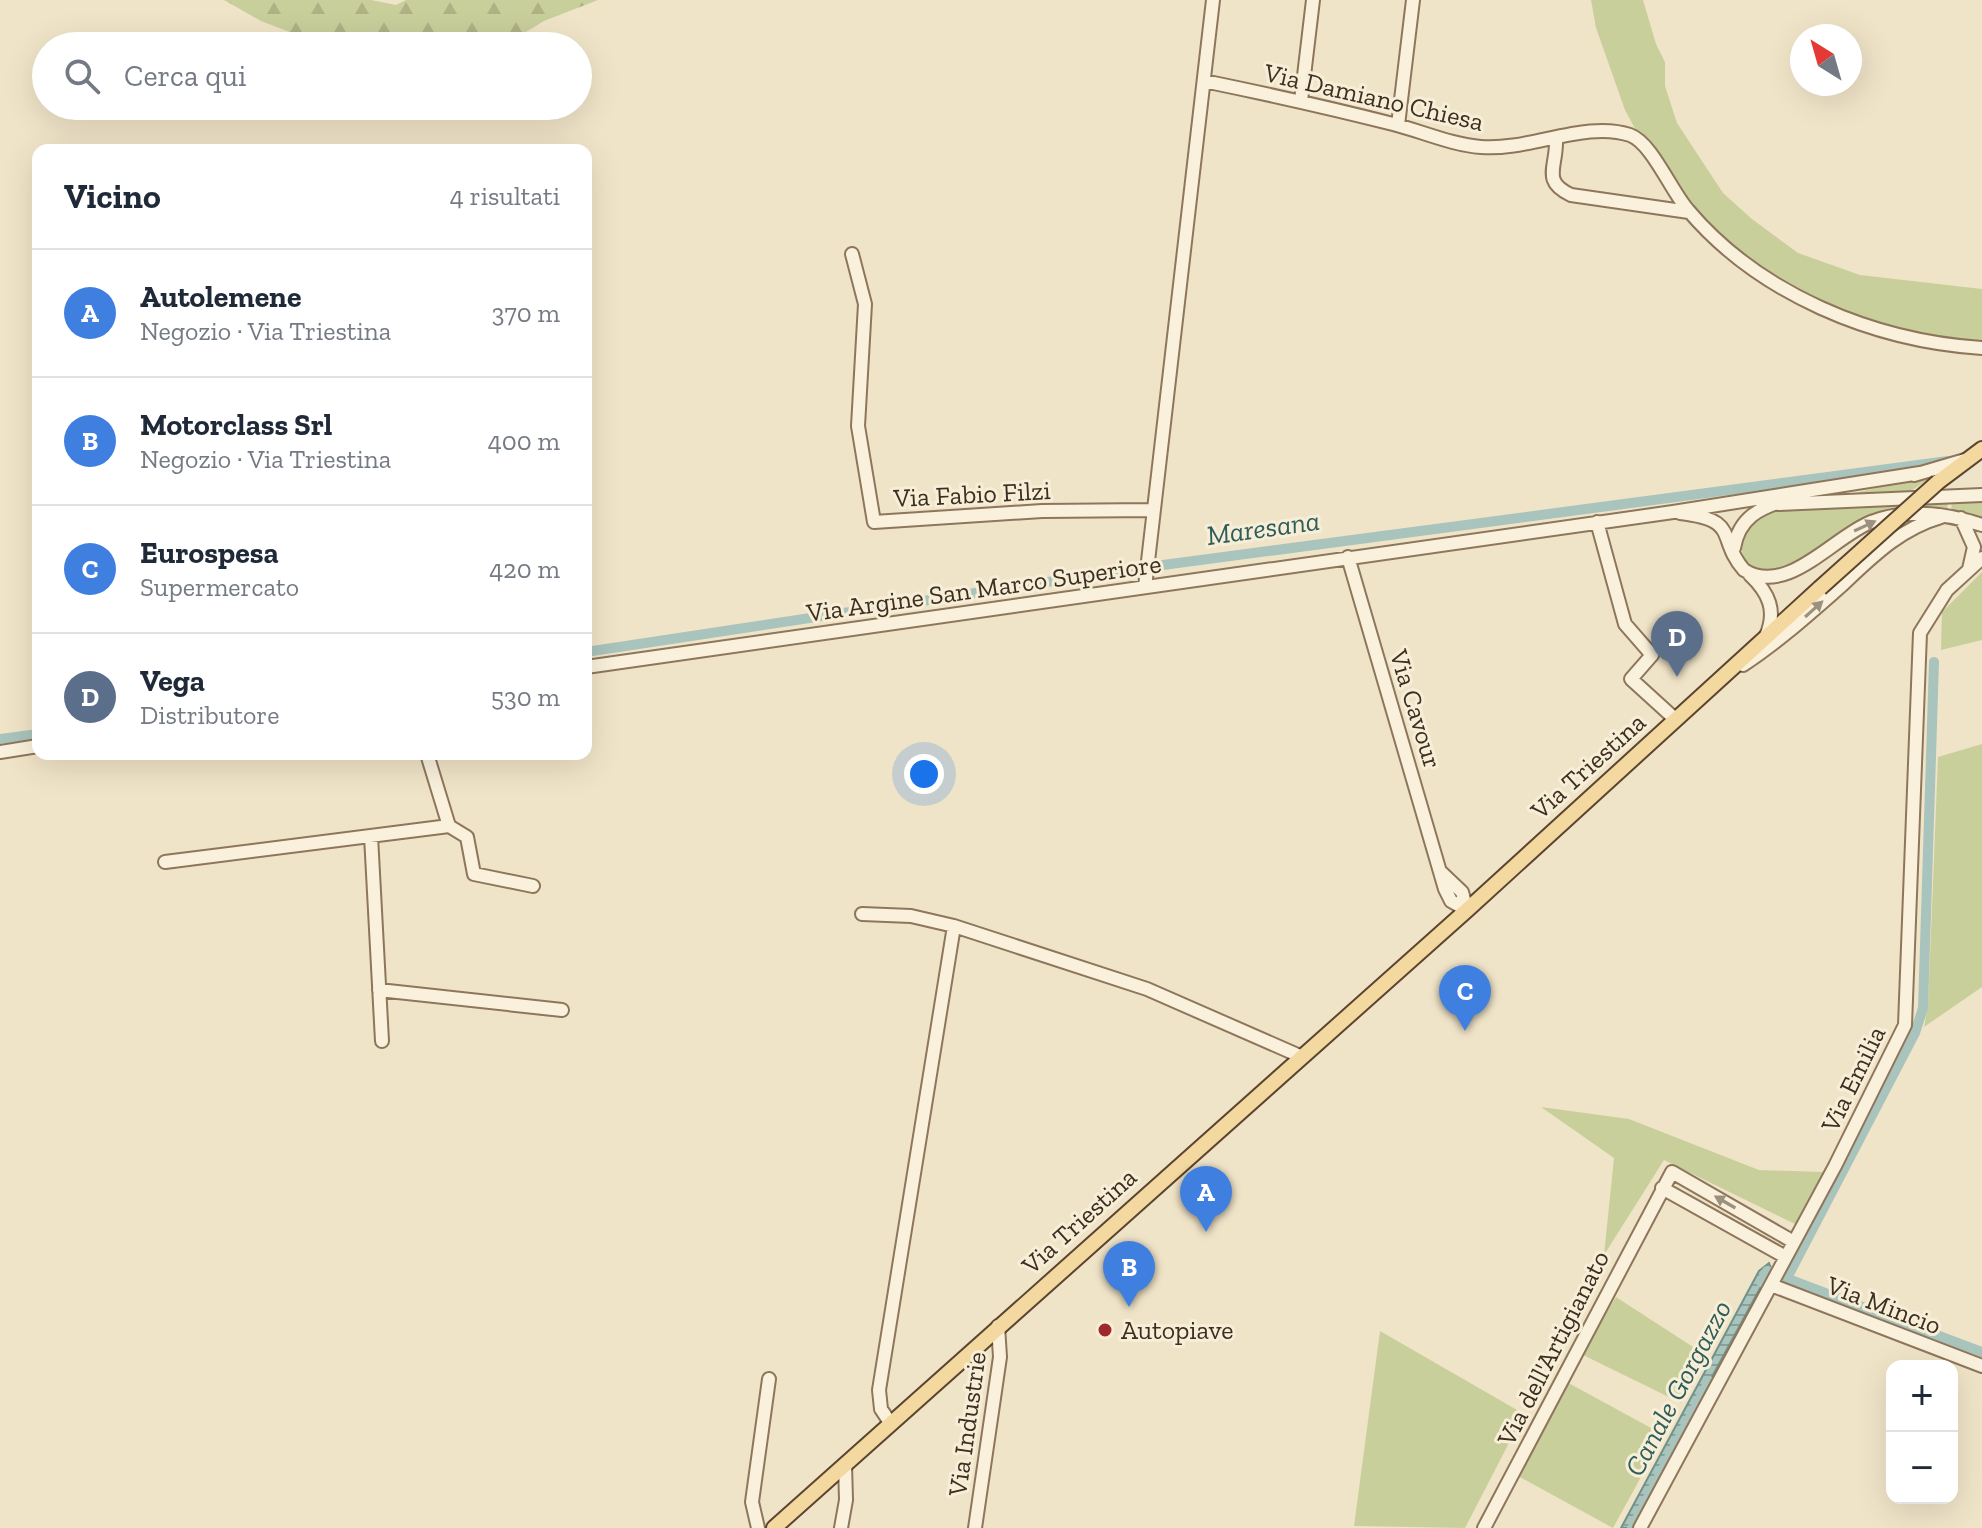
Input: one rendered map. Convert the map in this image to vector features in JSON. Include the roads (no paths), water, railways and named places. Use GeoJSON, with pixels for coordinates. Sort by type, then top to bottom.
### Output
{"type":"FeatureCollection","features":[{"type":"Feature","properties":{"kind":"main road","name":"Via Triestina"},"geometry":{"type":"LineString","coordinates":[[774,1528],[1467,910],[1938,482],[1982,449]]}},
{"type":"Feature","properties":{"kind":"street"},"geometry":{"type":"LineString","coordinates":[[1145,584],[1213,0]]}},
{"type":"Feature","properties":{"kind":"street"},"geometry":{"type":"LineString","coordinates":[[1301,101],[1313,0]]}},
{"type":"Feature","properties":{"kind":"street"},"geometry":{"type":"LineString","coordinates":[[1398,125],[1413,0]]}},
{"type":"Feature","properties":{"kind":"street","name":"Via Damiano Chiesa"},"geometry":{"type":"LineString","coordinates":[[1204,81],[1301,101],[1481,147],[1556,140],[1591,130],[1633,136],[1643,142],[1689,212],[1746,265],[1792,294],[1860,323],[1930,342],[1982,348]]}},
{"type":"Feature","properties":{"kind":"street"},"geometry":{"type":"LineString","coordinates":[[1556,140],[1552,177],[1559,189],[1571,195],[1689,212]]}},
{"type":"Feature","properties":{"kind":"street","name":"Via Fabio Filzi"},"geometry":{"type":"LineString","coordinates":[[852,254],[865,304],[858,426],[874,522],[1042,511],[1152,510]]}},
{"type":"Feature","properties":{"kind":"street"},"geometry":{"type":"LineString","coordinates":[[1734,548],[1739,527],[1768,504],[1920,473],[1967,459]]}},
{"type":"Feature","properties":{"kind":"street"},"geometry":{"type":"LineString","coordinates":[[1768,504],[1920,473]]}},
{"type":"Feature","properties":{"kind":"street"},"geometry":{"type":"LineString","coordinates":[[1768,504],[1982,495]]}},
{"type":"Feature","properties":{"kind":"street","name":"Via Argine San Marco Superiore"},"geometry":{"type":"LineString","coordinates":[[592,666],[1145,584],[1673,512],[1768,504]]}},
{"type":"Feature","properties":{"kind":"street"},"geometry":{"type":"LineString","coordinates":[[1673,512],[1716,522],[1734,548],[1739,564],[1771,604],[1773,619],[1766,636]]}},
{"type":"Feature","properties":{"kind":"street"},"geometry":{"type":"LineString","coordinates":[[1748,573],[1769,578],[1784,576],[1859,527],[1886,517],[1906,513],[1946,516],[1982,525]]}},
{"type":"Feature","properties":{"kind":"street"},"geometry":{"type":"LineString","coordinates":[[1707,690],[1776,643],[1904,531],[1946,516]]}},
{"type":"Feature","properties":{"kind":"street"},"geometry":{"type":"LineString","coordinates":[[1961,518],[1974,547],[1969,569]]}},
{"type":"Feature","properties":{"kind":"street"},"geometry":{"type":"LineString","coordinates":[[1597,522],[1625,624],[1652,655],[1631,679],[1675,719]]}},
{"type":"Feature","properties":{"kind":"street","name":"Via Cavour"},"geometry":{"type":"LineString","coordinates":[[1348,557],[1442,873],[1462,892],[1467,910]]}},
{"type":"Feature","properties":{"kind":"street","name":"Via Emilia"},"geometry":{"type":"LineString","coordinates":[[1640,1528],[1890,1060],[1905,1025],[1920,633],[1947,590],[1982,558]]}},
{"type":"Feature","properties":{"kind":"street"},"geometry":{"type":"LineString","coordinates":[[0,752],[32,747]]}},
{"type":"Feature","properties":{"kind":"street"},"geometry":{"type":"LineString","coordinates":[[429,760],[449,826]]}},
{"type":"Feature","properties":{"kind":"street"},"geometry":{"type":"LineString","coordinates":[[165,862],[449,826],[467,837],[474,874],[533,886]]}},
{"type":"Feature","properties":{"kind":"street"},"geometry":{"type":"LineString","coordinates":[[371,836],[382,1041]]}},
{"type":"Feature","properties":{"kind":"street"},"geometry":{"type":"LineString","coordinates":[[862,914],[911,916],[954,926],[1147,989],[1300,1056]]}},
{"type":"Feature","properties":{"kind":"street"},"geometry":{"type":"LineString","coordinates":[[891,1424],[881,1409],[879,1390],[954,926]]}},
{"type":"Feature","properties":{"kind":"street"},"geometry":{"type":"LineString","coordinates":[[379,990],[562,1010]]}},
{"type":"Feature","properties":{"kind":"street"},"geometry":{"type":"LineString","coordinates":[[1784,1256],[1662,1188],[1672,1172],[1792,1241]]}},
{"type":"Feature","properties":{"kind":"street","name":"Via dell'Artigianato"},"geometry":{"type":"LineString","coordinates":[[1484,1528],[1662,1188]]}},
{"type":"Feature","properties":{"kind":"street","name":"Via Mincio"},"geometry":{"type":"LineString","coordinates":[[1775,1277],[1982,1366]]}},
{"type":"Feature","properties":{"kind":"street","name":"Via Industrie"},"geometry":{"type":"LineString","coordinates":[[975,1528],[1000,1357],[998,1326]]}},
{"type":"Feature","properties":{"kind":"street"},"geometry":{"type":"LineString","coordinates":[[758,1528],[752,1502],[769,1379]]}},
{"type":"Feature","properties":{"kind":"street"},"geometry":{"type":"LineString","coordinates":[[841,1528],[846,1500],[845,1464]]}},
{"type":"Feature","properties":{"kind":"water"},"geometry":{"type":"Polygon","coordinates":[[[1769,1263],[1771,1268],[1630,1528],[1621,1528],[1759,1271],[1769,1263]]]}},
{"type":"Feature","properties":{"kind":"waterway","name":"Maresana"},"geometry":{"type":"LineString","coordinates":[[592,651],[1133,569],[1948,461]]}},
{"type":"Feature","properties":{"kind":"waterway"},"geometry":{"type":"LineString","coordinates":[[1787,1278],[1915,1033],[1923,1008],[1934,662]]}},
{"type":"Feature","properties":{"kind":"waterway","name":"Maresana"},"geometry":{"type":"LineString","coordinates":[[0,739],[32,735]]}},
{"type":"Feature","properties":{"kind":"waterway"},"geometry":{"type":"LineString","coordinates":[[1761,1282],[1767,1271],[1982,1352]]}},
{"type":"Feature","properties":{"kind":"waterway","name":"Canale Gorgazzo"},"geometry":{"type":"LineString","coordinates":[[1632,1528],[1709,1381]]}},
{"type":"Feature","properties":{"kind":"place","name":"Vega"},"geometry":{"type":"Point","coordinates":[1677,677]}},
{"type":"Feature","properties":{"kind":"place","name":"Eurospesa"},"geometry":{"type":"Point","coordinates":[1465,1031]}},
{"type":"Feature","properties":{"kind":"place","name":"Autolemene"},"geometry":{"type":"Point","coordinates":[1206,1232]}},
{"type":"Feature","properties":{"kind":"place","name":"Motorclass Srl"},"geometry":{"type":"Point","coordinates":[1129,1307]}},
{"type":"Feature","properties":{"kind":"place","name":"Autopiave"},"geometry":{"type":"Point","coordinates":[1105,1330]}}]}
